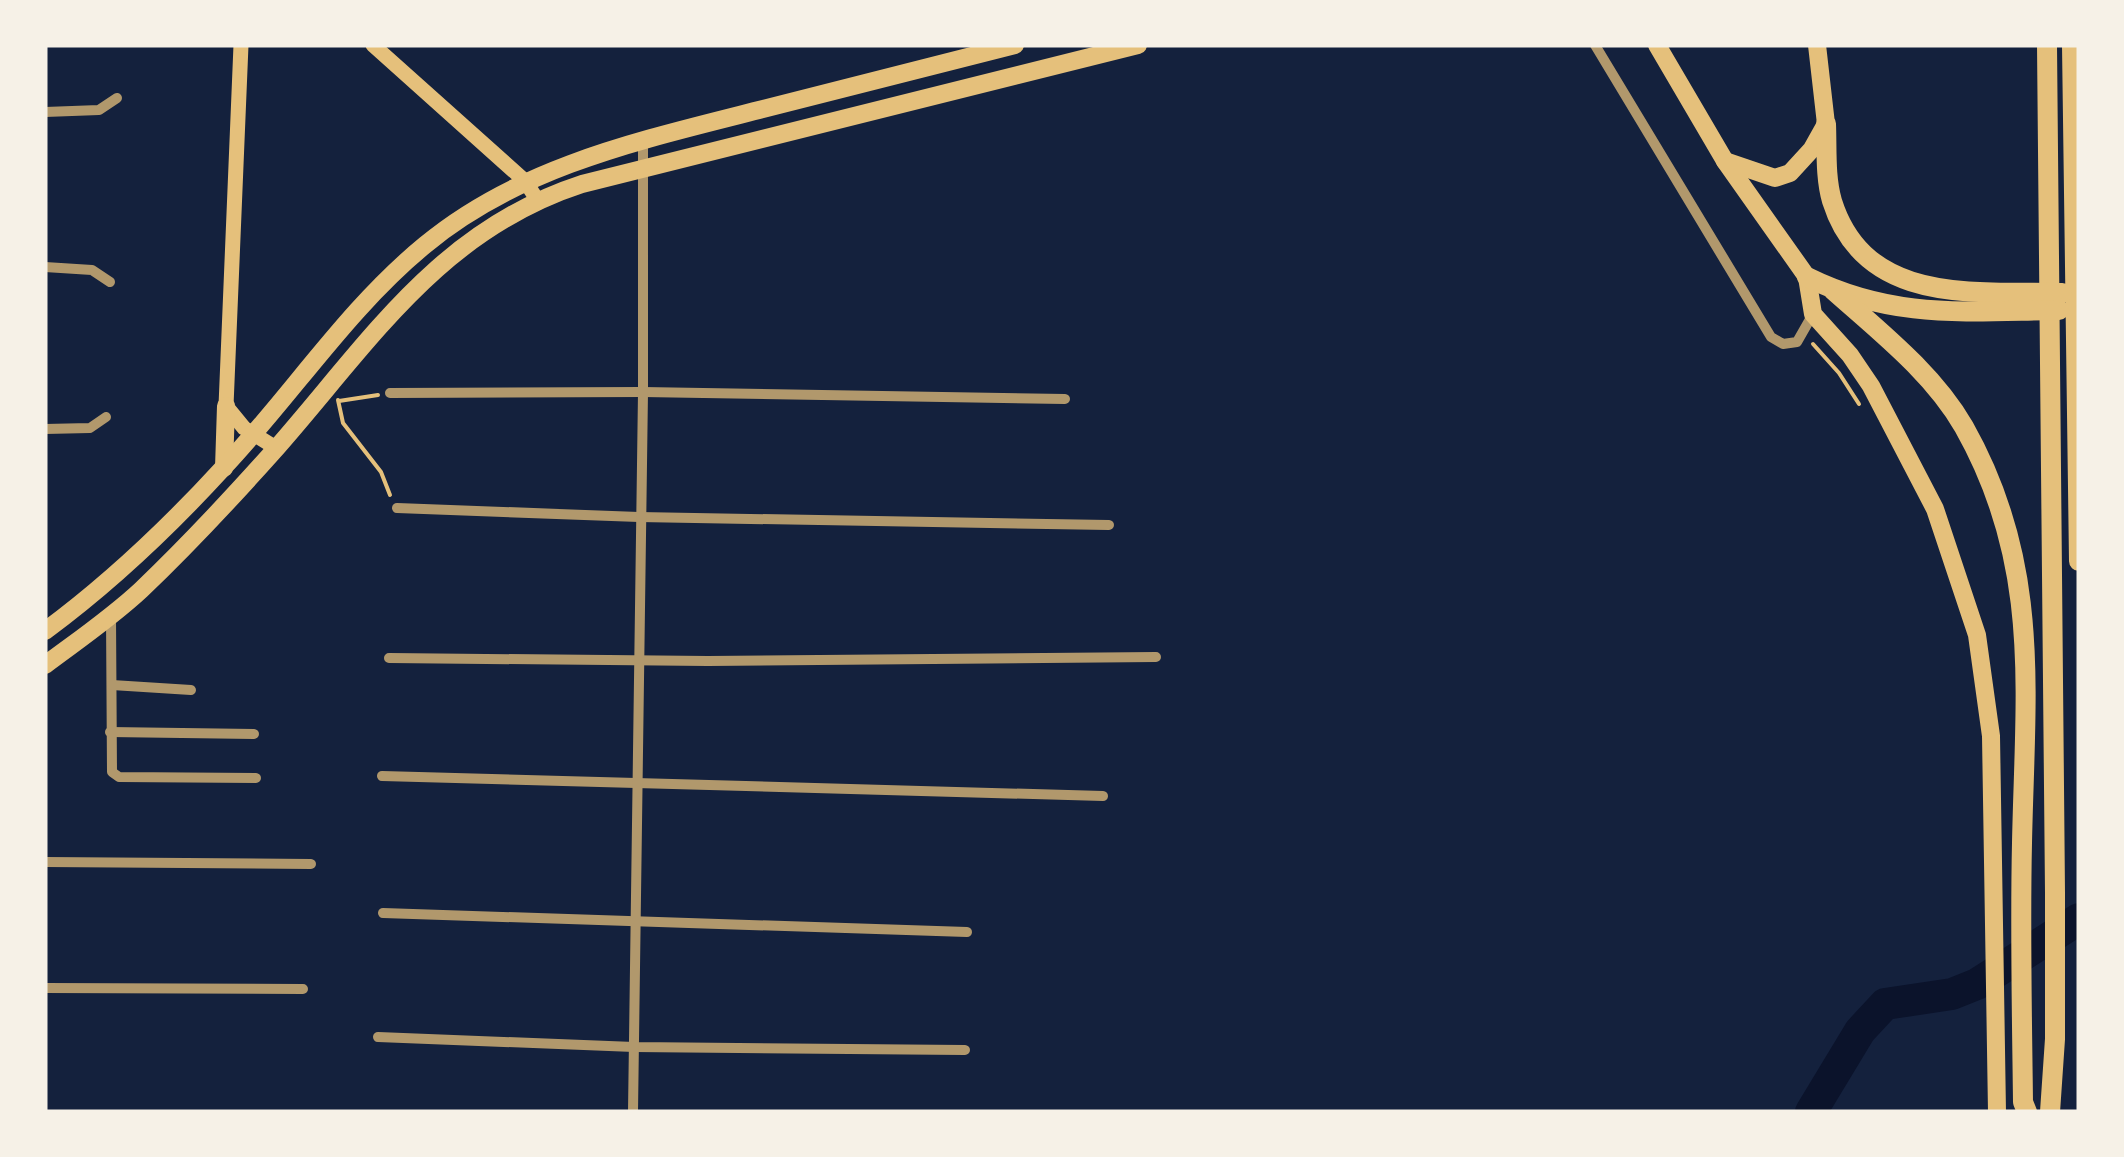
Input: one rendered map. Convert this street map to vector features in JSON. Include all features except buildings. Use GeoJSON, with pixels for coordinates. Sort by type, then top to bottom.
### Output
{"type":"FeatureCollection","features":[{"type":"Feature","properties":{"kind":"highway"},"geometry":{"type":"LineString","coordinates":[[2047,45],[2055,892],[2055,1039],[2050,1112]]}},
{"type":"Feature","properties":{"kind":"highway"},"geometry":{"type":"LineString","coordinates":[[2072,45],[2079,562]]}},
{"type":"Feature","properties":{"kind":"highway"},"geometry":{"type":"LineString","coordinates":[[1826,124],[1828,183],[1836,210],[1850,235],[1881,268],[1920,287],[2079,294]]}},
{"type":"Feature","properties":{"kind":"highway"},"geometry":{"type":"LineString","coordinates":[[1808,277],[1833,290],[1880,305],[1918,311],[2079,310]]}},
{"type":"Feature","properties":{"kind":"highway"},"geometry":{"type":"LineString","coordinates":[[1833,290],[1908,356],[1962,423],[1990,479],[2017,562],[2025,620],[2020,932],[2026,1112]]}},
{"type":"Feature","properties":{"kind":"main road"},"geometry":{"type":"LineString","coordinates":[[224,468],[241,45]]}},
{"type":"Feature","properties":{"kind":"main road"},"geometry":{"type":"LineString","coordinates":[[373,45],[524,181],[538,201]]}},
{"type":"Feature","properties":{"kind":"main road"},"geometry":{"type":"LineString","coordinates":[[45,631],[126,568],[224,468],[365,300],[395,271],[451,226],[524,181],[643,140],[1015,45]]}},
{"type":"Feature","properties":{"kind":"main road"},"geometry":{"type":"LineString","coordinates":[[45,664],[110,616],[227,502],[376,326],[423,279],[471,241],[538,201],[582,184],[1138,45]]}},
{"type":"Feature","properties":{"kind":"main road"},"geometry":{"type":"LineString","coordinates":[[1657,45],[1725,161],[1808,277],[1813,314],[1850,355],[1870,386],[1935,509],[1977,635],[1991,736],[1997,1112]]}},
{"type":"Feature","properties":{"kind":"main road"},"geometry":{"type":"LineString","coordinates":[[1725,161],[1775,178],[1790,173],[1812,150],[1826,124],[1817,45]]}},
{"type":"Feature","properties":{"kind":"main road"},"geometry":{"type":"LineString","coordinates":[[226,406],[252,434],[276,448]]}},
{"type":"Feature","properties":{"kind":"street"},"geometry":{"type":"LineString","coordinates":[[1595,45],[1771,337],[1791,345],[1804,333],[1813,314]]}},
{"type":"Feature","properties":{"kind":"street"},"geometry":{"type":"LineString","coordinates":[[45,112],[99,110],[117,98]]}},
{"type":"Feature","properties":{"kind":"street"},"geometry":{"type":"LineString","coordinates":[[633,1112],[643,140]]}},
{"type":"Feature","properties":{"kind":"street"},"geometry":{"type":"LineString","coordinates":[[45,266],[92,270],[110,282]]}},
{"type":"Feature","properties":{"kind":"street"},"geometry":{"type":"LineString","coordinates":[[390,392],[1065,399]]}},
{"type":"Feature","properties":{"kind":"street"},"geometry":{"type":"LineString","coordinates":[[45,429],[90,428],[106,417]]}},
{"type":"Feature","properties":{"kind":"street"},"geometry":{"type":"LineString","coordinates":[[397,508],[639,517],[1109,525]]}},
{"type":"Feature","properties":{"kind":"street"},"geometry":{"type":"LineString","coordinates":[[110,616],[110,767],[119,777],[256,778]]}},
{"type":"Feature","properties":{"kind":"street"},"geometry":{"type":"LineString","coordinates":[[389,658],[708,661],[1156,656]]}},
{"type":"Feature","properties":{"kind":"street"},"geometry":{"type":"LineString","coordinates":[[112,685],[190,690]]}},
{"type":"Feature","properties":{"kind":"street"},"geometry":{"type":"LineString","coordinates":[[110,732],[254,734]]}},
{"type":"Feature","properties":{"kind":"street"},"geometry":{"type":"LineString","coordinates":[[382,776],[1103,796]]}},
{"type":"Feature","properties":{"kind":"street"},"geometry":{"type":"LineString","coordinates":[[45,862],[311,864]]}},
{"type":"Feature","properties":{"kind":"street"},"geometry":{"type":"LineString","coordinates":[[382,912],[966,932]]}},
{"type":"Feature","properties":{"kind":"street"},"geometry":{"type":"LineString","coordinates":[[45,988],[303,990]]}},
{"type":"Feature","properties":{"kind":"street"},"geometry":{"type":"LineString","coordinates":[[378,1037],[634,1047],[965,1050]]}},
{"type":"Feature","properties":{"kind":"path"},"geometry":{"type":"LineString","coordinates":[[1804,333],[1839,373],[1859,405]]}},
{"type":"Feature","properties":{"kind":"path"},"geometry":{"type":"LineString","coordinates":[[334,380],[343,423],[382,472],[397,508]]}},
{"type":"Feature","properties":{"kind":"path"},"geometry":{"type":"LineString","coordinates":[[339,401],[390,392]]}},
{"type":"Feature","properties":{"kind":"waterway"},"geometry":{"type":"LineString","coordinates":[[1811,1112],[1860,1031],[1885,1004],[1952,994],[1977,984],[2079,919]]}}]}
